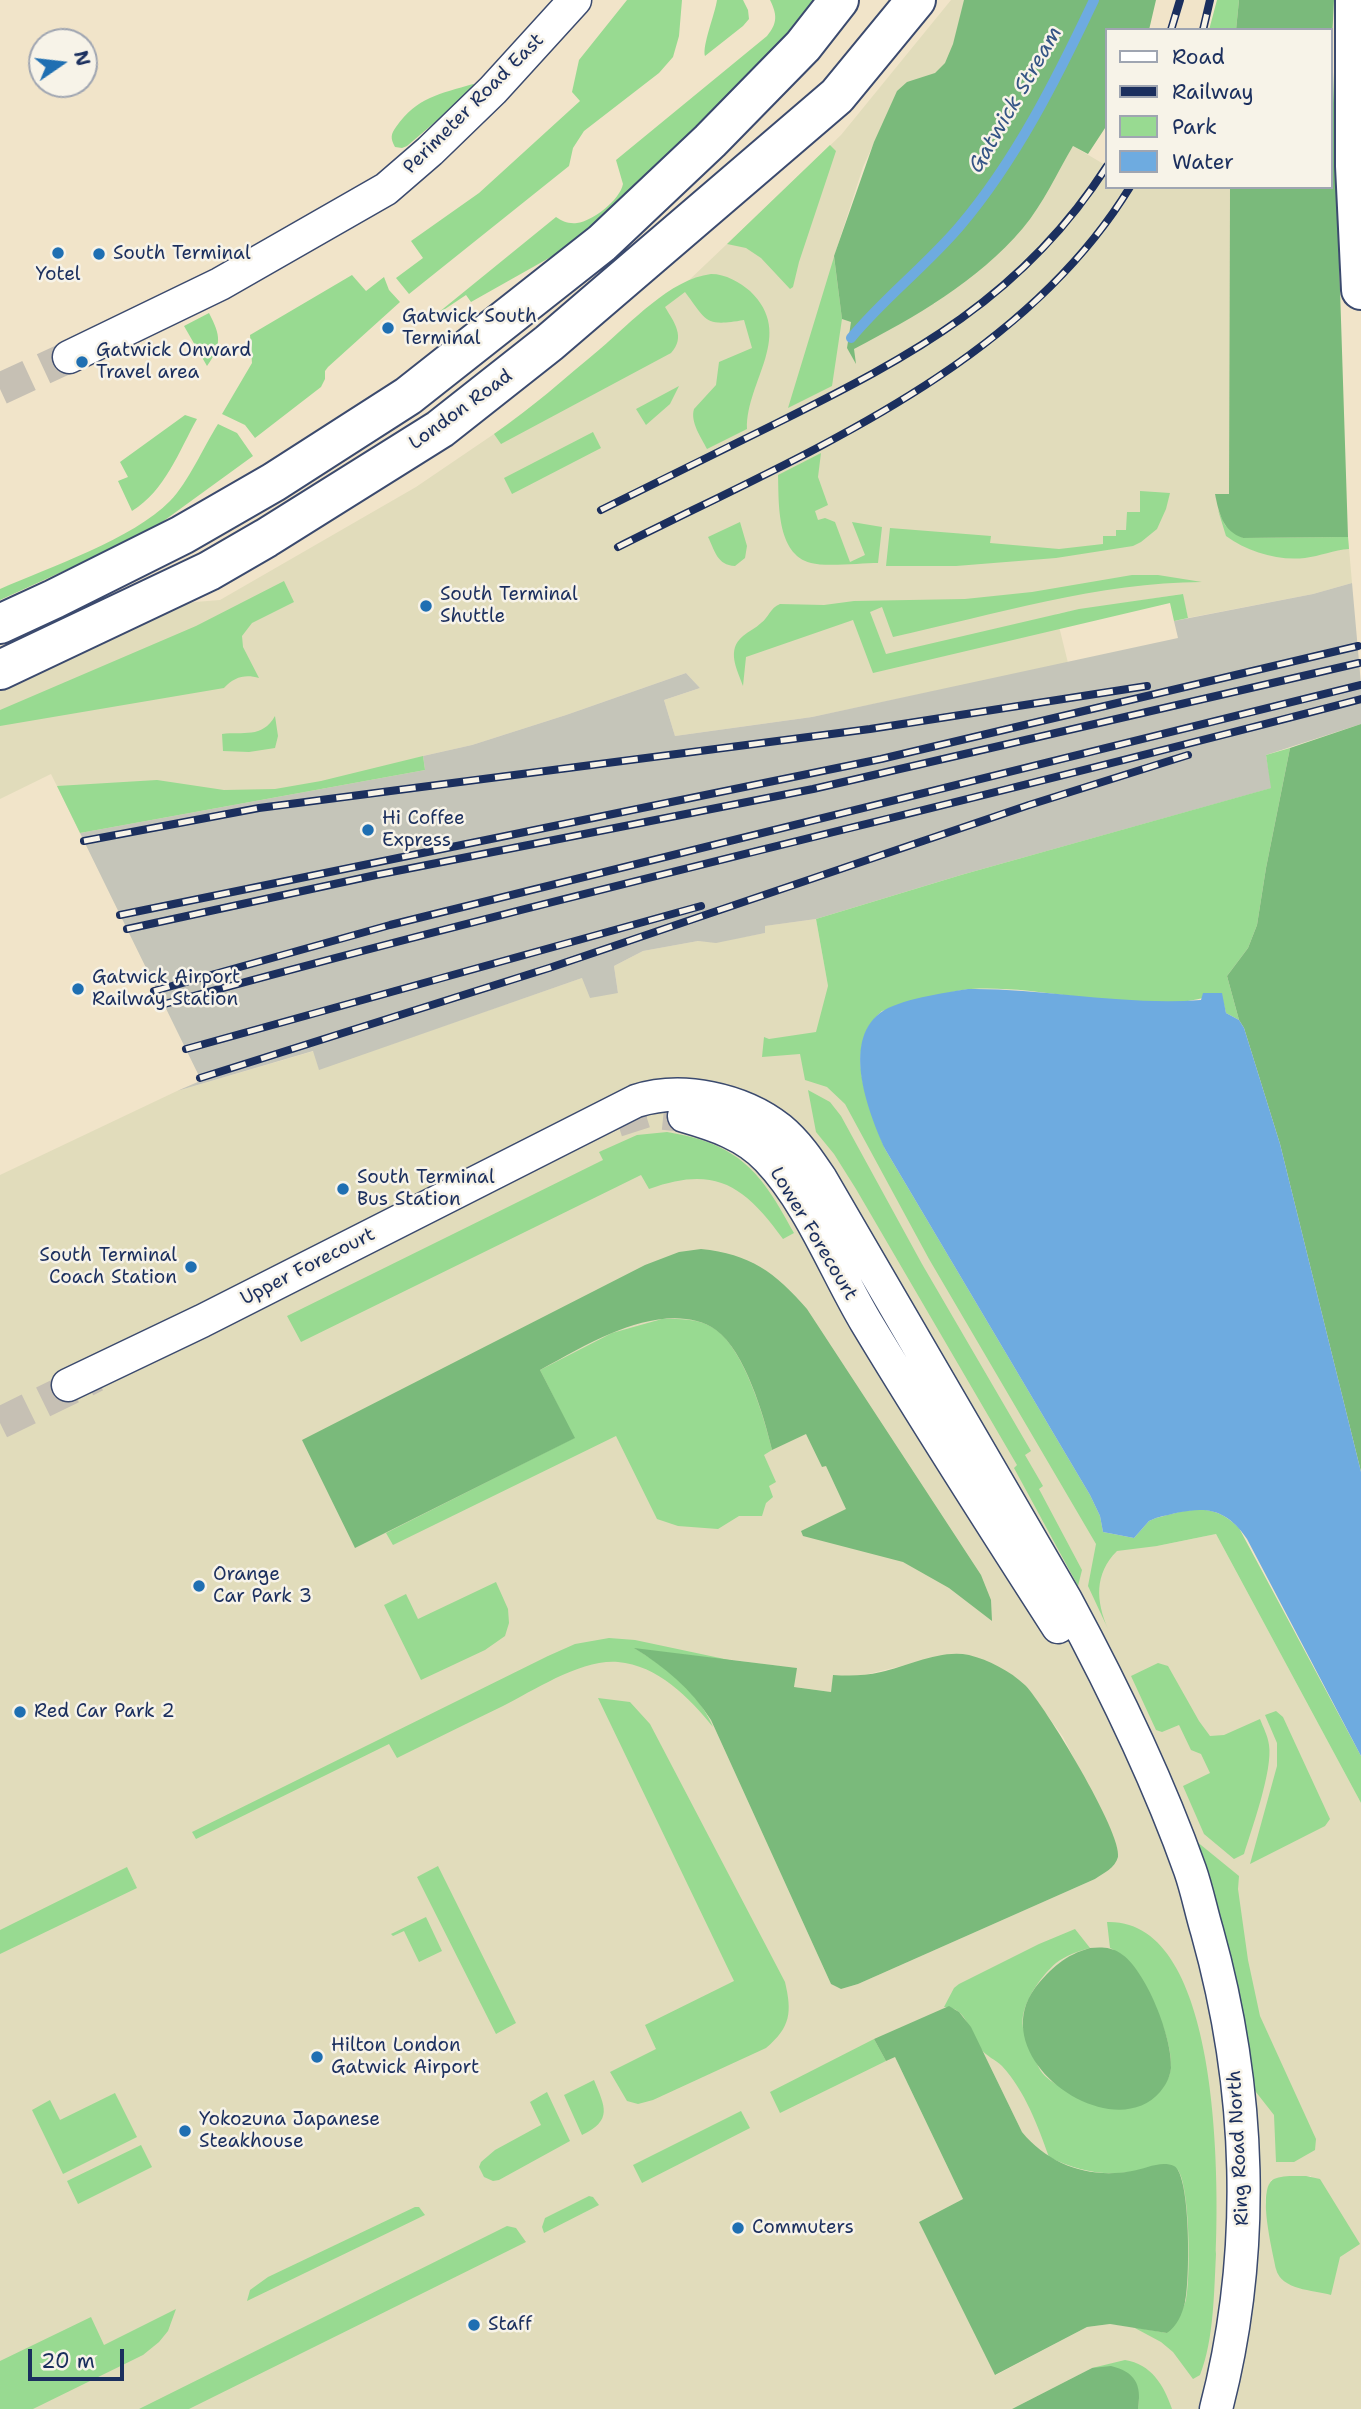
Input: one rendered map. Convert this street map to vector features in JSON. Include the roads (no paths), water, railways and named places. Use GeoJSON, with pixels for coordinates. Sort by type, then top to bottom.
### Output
{"type":"FeatureCollection","features":[{"type":"Feature","properties":{"kind":"main road"},"geometry":{"type":"LineString","coordinates":[[0,624],[54,600],[194,528],[274,482],[408,396],[602,243],[803,46],[839,0]]}},
{"type":"Feature","properties":{"kind":"main road","name":"London Road"},"geometry":{"type":"LineString","coordinates":[[0,670],[209,571],[440,429],[549,343],[837,96],[916,0]]}},
{"type":"Feature","properties":{"kind":"main road"},"geometry":{"type":"LineString","coordinates":[[1355,0],[1355,166],[1361,290]]}},
{"type":"Feature","properties":{"kind":"street","name":"Perimeter Road East"},"geometry":{"type":"LineString","coordinates":[[69,357],[220,284],[386,188],[430,151],[493,90],[575,0]]}},
{"type":"Feature","properties":{"kind":"street","name":"Upper Forecourt"},"geometry":{"type":"LineString","coordinates":[[68,1385],[202,1321],[636,1101],[664,1095],[712,1098],[731,1103],[780,1129],[821,1179],[1090,1645],[1132,1735]]}},
{"type":"Feature","properties":{"kind":"street","name":"Lower Forecourt"},"geometry":{"type":"LineString","coordinates":[[684,1116],[734,1134],[767,1158],[787,1182],[864,1319],[938,1442],[1071,1648],[1132,1735]]}},
{"type":"Feature","properties":{"kind":"street","name":"Ring Road North"},"geometry":{"type":"LineString","coordinates":[[1132,1735],[1156,1784],[1191,1872],[1231,2026],[1243,2145],[1243,2248],[1235,2318],[1216,2409]]}},
{"type":"Feature","properties":{"kind":"water"},"geometry":{"type":"Polygon","coordinates":[[[968,989],[1143,1001],[1201,1000],[1203,993],[1222,993],[1226,1013],[1239,1020],[1244,1028],[1280,1144],[1361,1472],[1361,1756],[1247,1539],[1227,1518],[1207,1510],[1196,1510],[1149,1521],[1134,1538],[1103,1532],[1100,1516],[1090,1495],[885,1149],[872,1117],[862,1079],[862,1042],[868,1026],[880,1013],[898,1004],[968,989]]]}},
{"type":"Feature","properties":{"kind":"waterway","name":"Gatwick Stream"},"geometry":{"type":"LineString","coordinates":[[851,338],[947,241],[980,201],[1034,118],[1094,0]]}},
{"type":"Feature","properties":{"kind":"tunnel"},"geometry":{"type":"LineString","coordinates":[[0,389],[69,357]]}},
{"type":"Feature","properties":{"kind":"tunnel"},"geometry":{"type":"LineString","coordinates":[[617,1121],[645,1112],[684,1116]]}},
{"type":"Feature","properties":{"kind":"tunnel"},"geometry":{"type":"LineString","coordinates":[[0,1423],[96,1376]]}},
{"type":"Feature","properties":{"kind":"railway"},"geometry":{"type":"LineString","coordinates":[[1172,28],[1180,0]]}},
{"type":"Feature","properties":{"kind":"railway"},"geometry":{"type":"LineString","coordinates":[[1203,28],[1210,0]]}},
{"type":"Feature","properties":{"kind":"railway"},"geometry":{"type":"LineString","coordinates":[[601,510],[826,398],[919,347],[1001,287],[1039,252],[1074,212],[1106,167]]}},
{"type":"Feature","properties":{"kind":"railway"},"geometry":{"type":"LineString","coordinates":[[618,547],[831,441],[901,401],[967,357],[1029,307],[1084,251],[1129,189]]}},
{"type":"Feature","properties":{"kind":"railway"},"geometry":{"type":"LineString","coordinates":[[120,915],[881,759],[1358,646]]}},
{"type":"Feature","properties":{"kind":"railway"},"geometry":{"type":"LineString","coordinates":[[127,929],[376,875],[813,789],[1359,663]]}},
{"type":"Feature","properties":{"kind":"railway"},"geometry":{"type":"LineString","coordinates":[[154,991],[390,925],[1361,685]]}},
{"type":"Feature","properties":{"kind":"railway"},"geometry":{"type":"LineString","coordinates":[[84,841],[259,808],[870,729],[1147,686]]}},
{"type":"Feature","properties":{"kind":"railway"},"geometry":{"type":"LineString","coordinates":[[161,1005],[460,926],[1361,699]]}},
{"type":"Feature","properties":{"kind":"railway"},"geometry":{"type":"LineString","coordinates":[[200,1078],[549,968],[1029,805],[1188,755]]}},
{"type":"Feature","properties":{"kind":"railway"},"geometry":{"type":"LineString","coordinates":[[186,1049],[701,906]]}},
{"type":"Feature","properties":{"kind":"place","name":"Yotel"},"geometry":{"type":"Point","coordinates":[58,253]}},
{"type":"Feature","properties":{"kind":"place","name":"South Terminal"},"geometry":{"type":"Point","coordinates":[99,254]}},
{"type":"Feature","properties":{"kind":"place","name":"Gatwick South Terminal"},"geometry":{"type":"Point","coordinates":[388,328]}},
{"type":"Feature","properties":{"kind":"place","name":"Gatwick Onward Travel area"},"geometry":{"type":"Point","coordinates":[82,362]}},
{"type":"Feature","properties":{"kind":"place","name":"South Terminal Shuttle"},"geometry":{"type":"Point","coordinates":[426,606]}},
{"type":"Feature","properties":{"kind":"place","name":"Hi Coffee Express"},"geometry":{"type":"Point","coordinates":[368,830]}},
{"type":"Feature","properties":{"kind":"place","name":"Gatwick Airport Railway Station"},"geometry":{"type":"Point","coordinates":[78,989]}},
{"type":"Feature","properties":{"kind":"place","name":"South Terminal Bus Station"},"geometry":{"type":"Point","coordinates":[343,1189]}},
{"type":"Feature","properties":{"kind":"place","name":"South Terminal Coach Station"},"geometry":{"type":"Point","coordinates":[191,1267]}},
{"type":"Feature","properties":{"kind":"place","name":"Orange Car Park 3"},"geometry":{"type":"Point","coordinates":[199,1586]}},
{"type":"Feature","properties":{"kind":"place","name":"Red Car Park 2"},"geometry":{"type":"Point","coordinates":[20,1712]}},
{"type":"Feature","properties":{"kind":"place","name":"Hilton London Gatwick Airport"},"geometry":{"type":"Point","coordinates":[317,2057]}},
{"type":"Feature","properties":{"kind":"place","name":"Yokozuna Japanese Steakhouse"},"geometry":{"type":"Point","coordinates":[185,2131]}},
{"type":"Feature","properties":{"kind":"place","name":"Commuters"},"geometry":{"type":"Point","coordinates":[738,2228]}},
{"type":"Feature","properties":{"kind":"place","name":"Staff"},"geometry":{"type":"Point","coordinates":[474,2325]}}]}
